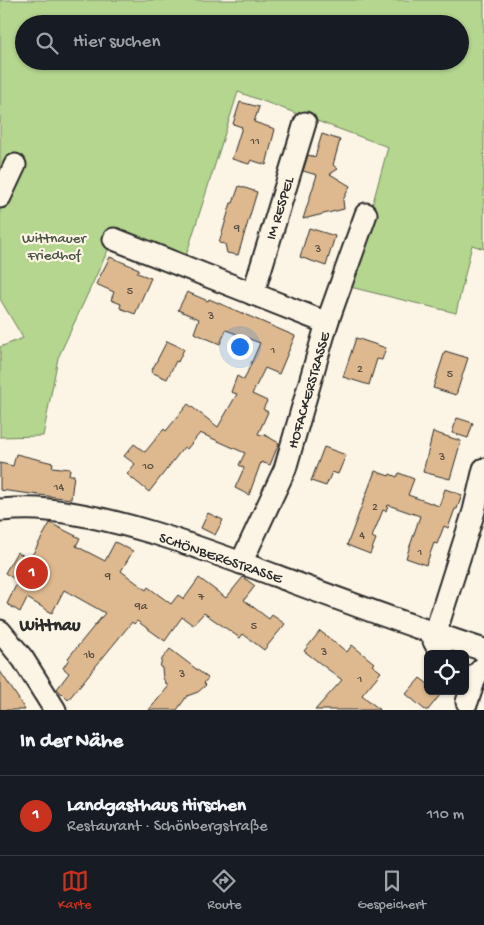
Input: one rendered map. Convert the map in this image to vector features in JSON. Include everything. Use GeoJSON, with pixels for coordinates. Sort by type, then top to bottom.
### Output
{"type":"FeatureCollection","features":[{"type":"Feature","properties":{"kind":"street","name":"IM RESPEL"},"geometry":{"type":"LineString","coordinates":[[253,294],[305,123]]}},
{"type":"Feature","properties":{"kind":"street"},"geometry":{"type":"LineString","coordinates":[[0,197],[15,165]]}},
{"type":"Feature","properties":{"kind":"street","name":"HOFACKERSTRASSE"},"geometry":{"type":"LineString","coordinates":[[241,563],[285,468],[327,323],[366,214]]}},
{"type":"Feature","properties":{"kind":"street"},"geometry":{"type":"LineString","coordinates":[[114,239],[327,323]]}},
{"type":"Feature","properties":{"kind":"street"},"geometry":{"type":"LineString","coordinates":[[438,644],[484,469]]}},
{"type":"Feature","properties":{"kind":"street","name":"SCHÖNBERGSTRASSE"},"geometry":{"type":"LineString","coordinates":[[0,510],[36,508],[80,514],[153,534],[241,563],[438,644],[484,650]]}},
{"type":"Feature","properties":{"kind":"street"},"geometry":{"type":"LineString","coordinates":[[0,631],[23,659],[55,710]]}},
{"type":"Feature","properties":{"kind":"street"},"geometry":{"type":"LineString","coordinates":[[467,701],[476,675],[484,667]]}},
{"type":"Feature","properties":{"kind":"green space","name":"Wittnauer Friedhof"},"geometry":{"type":"Polygon","coordinates":[[[0,0],[484,0],[484,249],[472,245],[456,313],[350,287],[388,147],[238,92],[184,262],[115,235],[58,358],[43,436],[0,437],[0,347],[23,338],[0,299],[0,0]]]}},
{"type":"Feature","properties":{"kind":"building"},"geometry":{"type":"Polygon","coordinates":[[[240,102],[259,107],[254,122],[275,129],[266,165],[251,160],[249,164],[232,159],[242,127],[233,124],[240,102]]]}},
{"type":"Feature","properties":{"kind":"building"},"geometry":{"type":"Polygon","coordinates":[[[322,134],[340,140],[333,165],[338,169],[330,174],[350,186],[343,200],[344,209],[303,219],[317,175],[303,171],[308,155],[315,157],[322,134]]]}},
{"type":"Feature","properties":{"kind":"building"},"geometry":{"type":"Polygon","coordinates":[[[239,186],[257,192],[238,255],[227,253],[225,244],[219,243],[231,203],[233,203],[239,186]]]}},
{"type":"Feature","properties":{"kind":"building"},"geometry":{"type":"Polygon","coordinates":[[[309,228],[335,236],[326,266],[300,257],[309,228]]]}},
{"type":"Feature","properties":{"kind":"building"},"geometry":{"type":"Polygon","coordinates":[[[110,257],[139,269],[137,273],[151,278],[135,314],[120,308],[121,304],[111,300],[114,292],[96,284],[110,257]]]}},
{"type":"Feature","properties":{"kind":"building"},"geometry":{"type":"Polygon","coordinates":[[[187,292],[208,301],[209,299],[295,336],[279,374],[265,368],[252,394],[267,401],[263,409],[268,412],[258,434],[263,434],[279,443],[270,465],[261,462],[249,495],[235,488],[244,468],[239,465],[245,453],[200,433],[187,449],[184,447],[149,492],[127,474],[135,464],[124,456],[134,444],[145,452],[164,429],[166,431],[188,404],[218,427],[237,394],[231,392],[237,376],[244,380],[260,343],[226,330],[220,344],[194,333],[199,319],[178,310],[187,292]]]}},
{"type":"Feature","properties":{"kind":"building"},"geometry":{"type":"Polygon","coordinates":[[[356,338],[386,348],[382,360],[377,359],[369,385],[343,377],[356,338]]]}},
{"type":"Feature","properties":{"kind":"building"},"geometry":{"type":"Polygon","coordinates":[[[167,341],[184,349],[167,379],[151,372],[167,341]]]}},
{"type":"Feature","properties":{"kind":"building"},"geometry":{"type":"Polygon","coordinates":[[[445,351],[468,358],[456,395],[433,388],[445,351]]]}},
{"type":"Feature","properties":{"kind":"building"},"geometry":{"type":"Polygon","coordinates":[[[457,418],[473,423],[468,438],[452,433],[457,418]]]}},
{"type":"Feature","properties":{"kind":"building"},"geometry":{"type":"Polygon","coordinates":[[[433,432],[461,441],[450,479],[423,472],[433,432]]]}},
{"type":"Feature","properties":{"kind":"building"},"geometry":{"type":"Polygon","coordinates":[[[324,447],[346,455],[338,474],[332,472],[326,486],[311,481],[324,447]]]}},
{"type":"Feature","properties":{"kind":"building"},"geometry":{"type":"Polygon","coordinates":[[[16,454],[53,463],[52,467],[70,469],[69,475],[74,475],[71,499],[0,490],[0,463],[13,466],[16,454]]]}},
{"type":"Feature","properties":{"kind":"building"},"geometry":{"type":"Polygon","coordinates":[[[375,471],[397,477],[399,473],[414,479],[408,495],[439,506],[445,489],[462,495],[448,528],[444,526],[437,544],[434,543],[426,565],[406,558],[420,516],[388,505],[386,511],[383,510],[372,537],[376,539],[370,554],[347,545],[375,471]]]}},
{"type":"Feature","properties":{"kind":"building"},"geometry":{"type":"Polygon","coordinates":[[[208,513],[223,520],[215,535],[201,528],[208,513]]]}},
{"type":"Feature","properties":{"kind":"building"},"geometry":{"type":"Polygon","coordinates":[[[50,523],[80,538],[76,546],[105,561],[115,542],[133,551],[121,571],[146,590],[148,587],[171,604],[178,595],[184,599],[199,578],[226,598],[243,577],[255,586],[244,600],[269,619],[272,615],[285,624],[264,650],[243,634],[240,638],[204,613],[193,625],[182,617],[165,641],[137,621],[134,624],[132,622],[68,700],[57,689],[69,673],[63,668],[68,658],[105,613],[64,590],[52,613],[27,598],[20,612],[7,604],[18,581],[5,573],[17,552],[30,559],[50,523]]]}},
{"type":"Feature","properties":{"kind":"building"},"geometry":{"type":"Polygon","coordinates":[[[320,631],[347,652],[352,645],[374,663],[372,665],[381,672],[362,695],[380,710],[315,710],[342,680],[304,651],[320,631]]]}},
{"type":"Feature","properties":{"kind":"building"},"geometry":{"type":"Polygon","coordinates":[[[170,649],[208,678],[204,683],[206,685],[198,692],[187,696],[177,710],[149,710],[168,687],[160,667],[162,659],[170,649]]]}},
{"type":"Feature","properties":{"kind":"building"},"geometry":{"type":"Polygon","coordinates":[[[0,671],[18,698],[25,710],[0,710],[0,671]]]}},
{"type":"Feature","properties":{"kind":"building"},"geometry":{"type":"Polygon","coordinates":[[[420,678],[424,681],[424,695],[440,695],[428,710],[425,710],[406,694],[420,678]]]}},
{"type":"Feature","properties":{"kind":"place","name":"Landgasthaus Hirschen"},"geometry":{"type":"Point","coordinates":[32,573]}},
{"type":"Feature","properties":{"kind":"district","name":"Wittnau"},"geometry":{"type":"Point","coordinates":[50,624]}}]}
